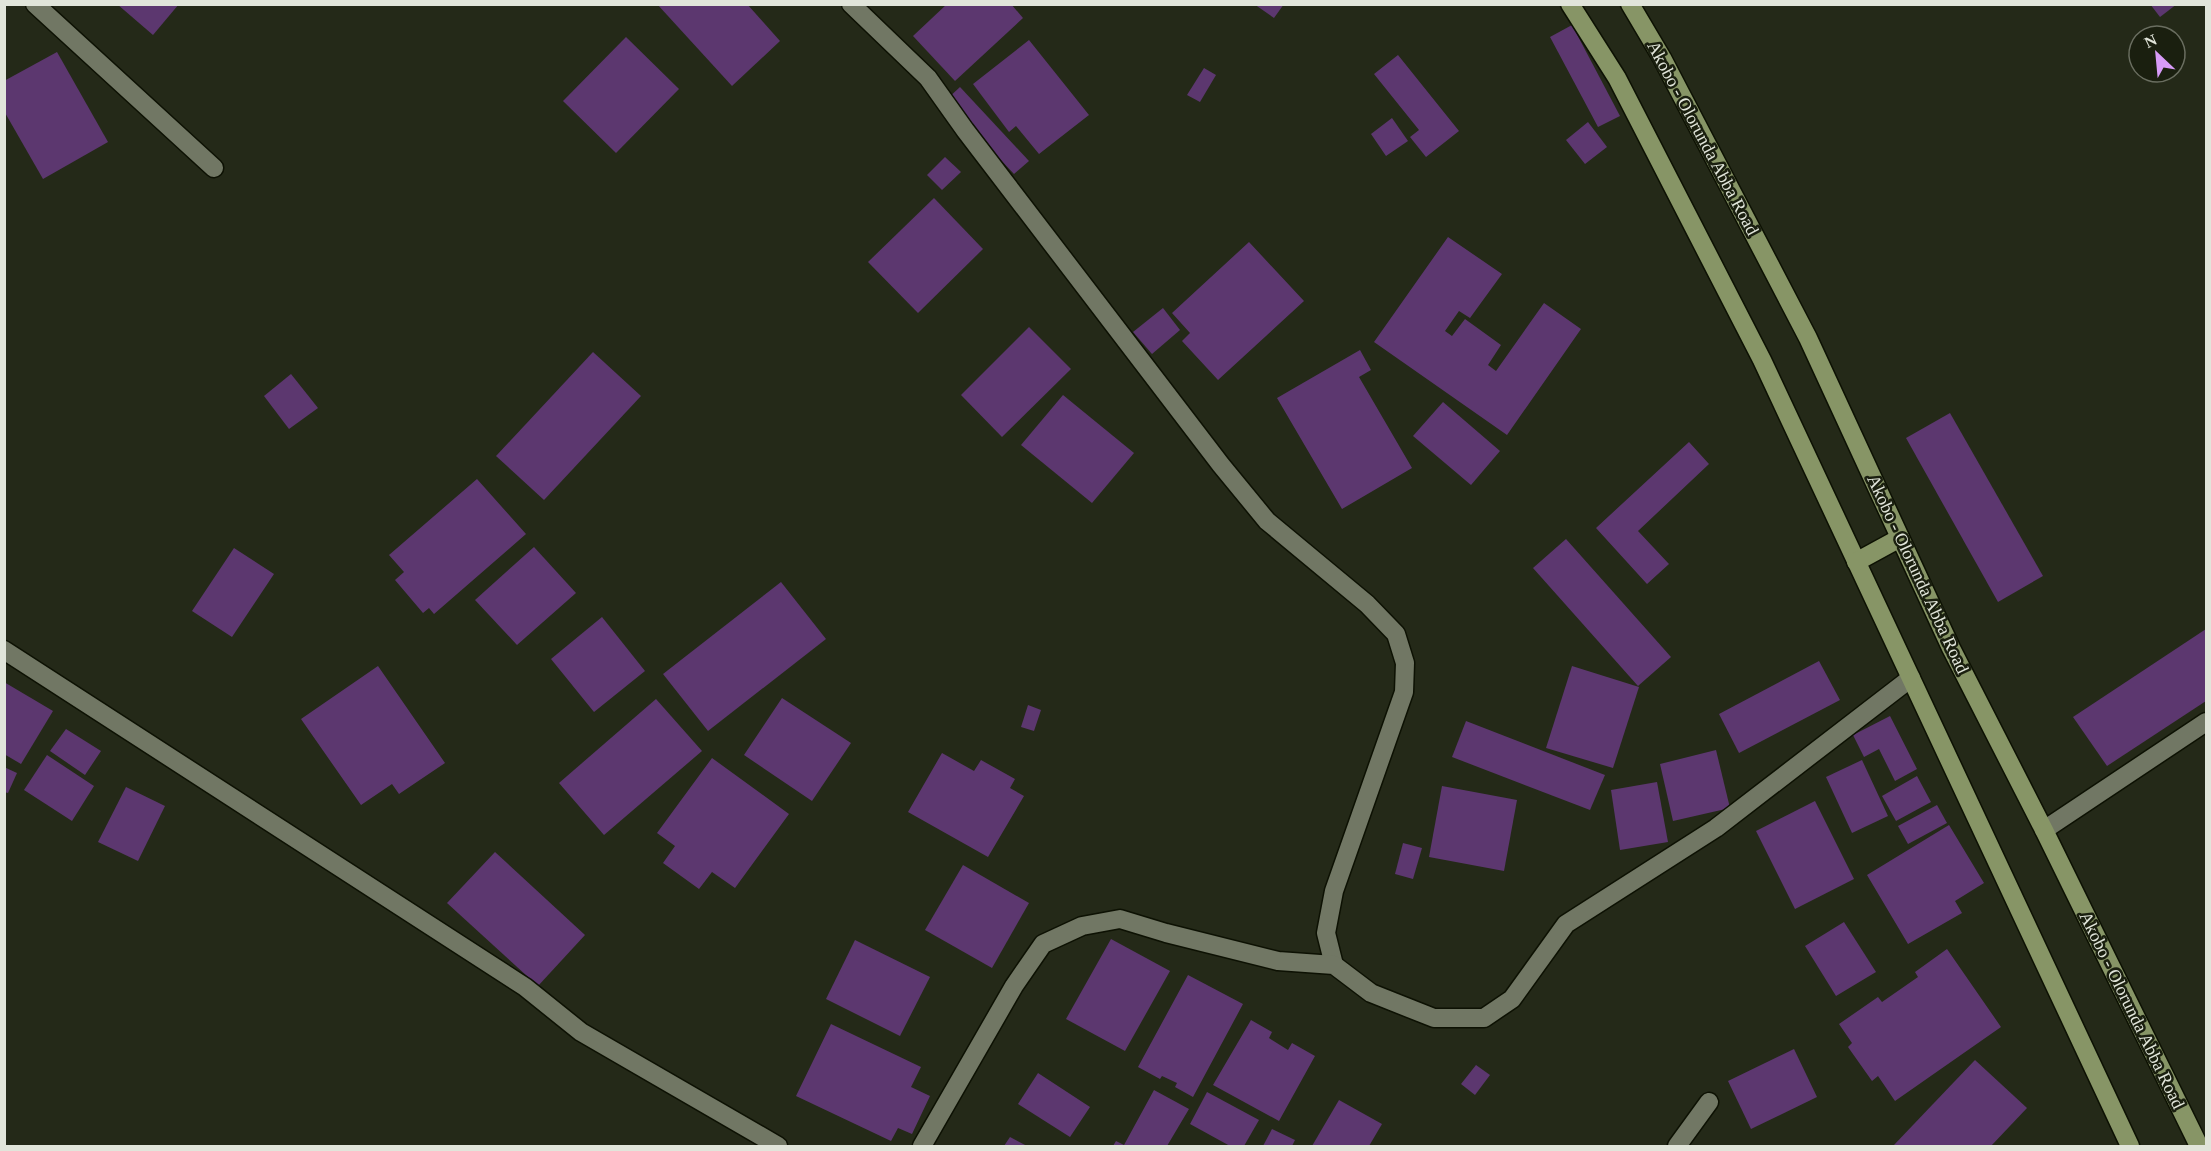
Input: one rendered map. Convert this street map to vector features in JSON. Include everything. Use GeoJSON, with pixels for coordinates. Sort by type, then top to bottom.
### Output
{"type":"FeatureCollection","features":[{"type":"Feature","properties":{"kind":"main road"},"geometry":{"type":"LineString","coordinates":[[1570,4],[1623,88],[1762,360],[2130,1146]]}},
{"type":"Feature","properties":{"kind":"main road","name":"Akobo - Olorunda Abba Road"},"geometry":{"type":"LineString","coordinates":[[1630,4],[1662,58],[1808,338],[1951,648],[2199,1146]]}},
{"type":"Feature","properties":{"kind":"main road"},"geometry":{"type":"LineString","coordinates":[[1856,562],[1900,538]]}},
{"type":"Feature","properties":{"kind":"street"},"geometry":{"type":"LineString","coordinates":[[35,4],[214,168]]}},
{"type":"Feature","properties":{"kind":"street"},"geometry":{"type":"LineString","coordinates":[[851,4],[928,78],[1221,465],[1267,521],[1367,604],[1396,634],[1405,663],[1404,692],[1334,891],[1326,933],[1334,965]]}},
{"type":"Feature","properties":{"kind":"street"},"geometry":{"type":"LineString","coordinates":[[4,650],[525,987],[581,1032],[778,1146]]}},
{"type":"Feature","properties":{"kind":"street"},"geometry":{"type":"LineString","coordinates":[[922,1146],[1014,986],[1042,944],[1082,926],[1120,919],[1278,961],[1334,965],[1371,993],[1434,1018],[1484,1018],[1512,999],[1566,924],[1716,828],[1911,678]]}},
{"type":"Feature","properties":{"kind":"street"},"geometry":{"type":"LineString","coordinates":[[2044,831],[2206,722]]}},
{"type":"Feature","properties":{"kind":"street"},"geometry":{"type":"LineString","coordinates":[[1677,1146],[1709,1102]]}},
{"type":"Feature","properties":{"kind":"building"},"geometry":{"type":"Polygon","coordinates":[[[117,4],[179,4],[153,35],[117,4]]]}},
{"type":"Feature","properties":{"kind":"building"},"geometry":{"type":"Polygon","coordinates":[[[657,4],[747,4],[780,41],[732,86],[657,4]]]}},
{"type":"Feature","properties":{"kind":"building"},"geometry":{"type":"Polygon","coordinates":[[[947,4],[1011,4],[1023,18],[955,81],[913,36],[947,4]]]}},
{"type":"Feature","properties":{"kind":"building"},"geometry":{"type":"Polygon","coordinates":[[[1254,4],[1284,4],[1274,18],[1254,4]]]}},
{"type":"Feature","properties":{"kind":"building"},"geometry":{"type":"Polygon","coordinates":[[[2150,4],[2177,4],[2160,17],[2150,4]]]}},
{"type":"Feature","properties":{"kind":"building"},"geometry":{"type":"Polygon","coordinates":[[[1572,25],[1620,116],[1598,127],[1550,37],[1572,25]]]}},
{"type":"Feature","properties":{"kind":"building"},"geometry":{"type":"Polygon","coordinates":[[[626,37],[679,89],[616,153],[563,101],[626,37]]]}},
{"type":"Feature","properties":{"kind":"building"},"geometry":{"type":"Polygon","coordinates":[[[1029,40],[1089,115],[1039,154],[1016,126],[1009,132],[973,84],[1029,40]]]}},
{"type":"Feature","properties":{"kind":"building"},"geometry":{"type":"Polygon","coordinates":[[[57,52],[108,142],[43,179],[4,111],[4,81],[57,52]]]}},
{"type":"Feature","properties":{"kind":"building"},"geometry":{"type":"Polygon","coordinates":[[[1398,55],[1459,131],[1426,157],[1410,137],[1419,130],[1374,74],[1398,55]]]}},
{"type":"Feature","properties":{"kind":"building"},"geometry":{"type":"Polygon","coordinates":[[[1204,68],[1216,75],[1200,102],[1187,95],[1204,68]]]}},
{"type":"Feature","properties":{"kind":"building"},"geometry":{"type":"Polygon","coordinates":[[[960,87],[1029,161],[1014,174],[945,101],[960,87]]]}},
{"type":"Feature","properties":{"kind":"building"},"geometry":{"type":"Polygon","coordinates":[[[1392,118],[1408,141],[1386,156],[1371,134],[1392,118]]]}},
{"type":"Feature","properties":{"kind":"building"},"geometry":{"type":"Polygon","coordinates":[[[1588,122],[1607,147],[1585,164],[1566,140],[1588,122]]]}},
{"type":"Feature","properties":{"kind":"building"},"geometry":{"type":"Polygon","coordinates":[[[945,157],[961,172],[942,190],[927,175],[945,157]]]}},
{"type":"Feature","properties":{"kind":"building"},"geometry":{"type":"Polygon","coordinates":[[[934,198],[983,249],[918,313],[868,262],[934,198]]]}},
{"type":"Feature","properties":{"kind":"building"},"geometry":{"type":"Polygon","coordinates":[[[1448,237],[1502,274],[1470,318],[1459,311],[1445,331],[1452,336],[1465,319],[1501,345],[1488,365],[1496,371],[1544,303],[1581,329],[1507,435],[1374,342],[1448,237]]]}},
{"type":"Feature","properties":{"kind":"building"},"geometry":{"type":"Polygon","coordinates":[[[1249,242],[1304,301],[1218,380],[1182,341],[1190,333],[1172,313],[1249,242]]]}},
{"type":"Feature","properties":{"kind":"building"},"geometry":{"type":"Polygon","coordinates":[[[1163,308],[1180,330],[1152,354],[1133,332],[1163,308]]]}},
{"type":"Feature","properties":{"kind":"building"},"geometry":{"type":"Polygon","coordinates":[[[1029,327],[1071,369],[1002,437],[961,395],[1029,327]]]}},
{"type":"Feature","properties":{"kind":"building"},"geometry":{"type":"Polygon","coordinates":[[[1360,350],[1371,370],[1359,377],[1412,468],[1342,509],[1277,398],[1360,350]]]}},
{"type":"Feature","properties":{"kind":"building"},"geometry":{"type":"Polygon","coordinates":[[[593,352],[641,396],[544,500],[496,456],[593,352]]]}},
{"type":"Feature","properties":{"kind":"building"},"geometry":{"type":"Polygon","coordinates":[[[291,374],[318,408],[289,429],[264,396],[291,374]]]}},
{"type":"Feature","properties":{"kind":"building"},"geometry":{"type":"Polygon","coordinates":[[[1063,395],[1134,453],[1092,503],[1021,445],[1063,395]]]}},
{"type":"Feature","properties":{"kind":"building"},"geometry":{"type":"Polygon","coordinates":[[[1443,402],[1500,451],[1471,485],[1413,436],[1443,402]]]}},
{"type":"Feature","properties":{"kind":"building"},"geometry":{"type":"Polygon","coordinates":[[[1950,413],[2043,576],[1998,602],[1906,438],[1950,413]]]}},
{"type":"Feature","properties":{"kind":"building"},"geometry":{"type":"Polygon","coordinates":[[[1689,442],[1709,464],[1638,531],[1669,564],[1647,584],[1596,528],[1689,442]]]}},
{"type":"Feature","properties":{"kind":"building"},"geometry":{"type":"Polygon","coordinates":[[[477,479],[526,534],[434,614],[429,608],[423,613],[395,580],[404,572],[389,555],[477,479]]]}},
{"type":"Feature","properties":{"kind":"building"},"geometry":{"type":"Polygon","coordinates":[[[1566,539],[1671,657],[1638,686],[1533,568],[1566,539]]]}},
{"type":"Feature","properties":{"kind":"building"},"geometry":{"type":"Polygon","coordinates":[[[534,547],[576,593],[517,645],[475,600],[534,547]]]}},
{"type":"Feature","properties":{"kind":"building"},"geometry":{"type":"Polygon","coordinates":[[[234,548],[274,574],[232,637],[192,611],[234,548]]]}},
{"type":"Feature","properties":{"kind":"building"},"geometry":{"type":"Polygon","coordinates":[[[781,582],[826,639],[708,731],[663,674],[781,582]]]}},
{"type":"Feature","properties":{"kind":"building"},"geometry":{"type":"Polygon","coordinates":[[[602,617],[645,671],[594,712],[551,659],[602,617]]]}},
{"type":"Feature","properties":{"kind":"building"},"geometry":{"type":"Polygon","coordinates":[[[2206,629],[2206,701],[2107,766],[2073,717],[2206,629]]]}},
{"type":"Feature","properties":{"kind":"building"},"geometry":{"type":"Polygon","coordinates":[[[1819,661],[1840,700],[1739,753],[1719,714],[1819,661]]]}},
{"type":"Feature","properties":{"kind":"building"},"geometry":{"type":"Polygon","coordinates":[[[378,666],[445,763],[399,794],[392,784],[361,805],[301,719],[378,666]]]}},
{"type":"Feature","properties":{"kind":"building"},"geometry":{"type":"Polygon","coordinates":[[[1572,666],[1639,687],[1613,768],[1546,748],[1572,666]]]}},
{"type":"Feature","properties":{"kind":"building"},"geometry":{"type":"Polygon","coordinates":[[[4,682],[53,711],[21,764],[4,754],[4,682]]]}},
{"type":"Feature","properties":{"kind":"building"},"geometry":{"type":"Polygon","coordinates":[[[782,698],[851,743],[812,801],[744,755],[782,698]]]}},
{"type":"Feature","properties":{"kind":"building"},"geometry":{"type":"Polygon","coordinates":[[[656,699],[702,751],[604,835],[559,783],[656,699]]]}},
{"type":"Feature","properties":{"kind":"building"},"geometry":{"type":"Polygon","coordinates":[[[1028,705],[1041,710],[1034,731],[1021,727],[1028,705]]]}},
{"type":"Feature","properties":{"kind":"building"},"geometry":{"type":"Polygon","coordinates":[[[1890,716],[1917,769],[1895,781],[1879,749],[1864,757],[1853,735],[1890,716]]]}},
{"type":"Feature","properties":{"kind":"building"},"geometry":{"type":"Polygon","coordinates":[[[1466,721],[1605,775],[1590,810],[1452,757],[1466,721]]]}},
{"type":"Feature","properties":{"kind":"building"},"geometry":{"type":"Polygon","coordinates":[[[66,729],[101,751],[85,775],[50,751],[66,729]]]}},
{"type":"Feature","properties":{"kind":"building"},"geometry":{"type":"Polygon","coordinates":[[[1716,750],[1730,808],[1673,821],[1660,764],[1716,750]]]}},
{"type":"Feature","properties":{"kind":"building"},"geometry":{"type":"Polygon","coordinates":[[[942,753],[974,771],[981,760],[1015,779],[1010,788],[1024,796],[988,857],[908,812],[942,753]]]}},
{"type":"Feature","properties":{"kind":"building"},"geometry":{"type":"Polygon","coordinates":[[[47,755],[94,786],[72,821],[24,790],[47,755]]]}},
{"type":"Feature","properties":{"kind":"building"},"geometry":{"type":"Polygon","coordinates":[[[712,758],[789,814],[735,888],[712,872],[699,889],[663,863],[675,846],[657,833],[712,758]]]}},
{"type":"Feature","properties":{"kind":"building"},"geometry":{"type":"Polygon","coordinates":[[[1862,760],[1888,816],[1852,833],[1826,777],[1862,760]]]}},
{"type":"Feature","properties":{"kind":"building"},"geometry":{"type":"Polygon","coordinates":[[[4,767],[17,773],[8,793],[4,792],[4,767]]]}},
{"type":"Feature","properties":{"kind":"building"},"geometry":{"type":"Polygon","coordinates":[[[1917,776],[1931,802],[1896,821],[1882,796],[1917,776]]]}},
{"type":"Feature","properties":{"kind":"building"},"geometry":{"type":"Polygon","coordinates":[[[1657,782],[1668,842],[1620,850],[1611,790],[1657,782]]]}},
{"type":"Feature","properties":{"kind":"building"},"geometry":{"type":"Polygon","coordinates":[[[1442,786],[1517,800],[1504,871],[1429,857],[1442,786]]]}},
{"type":"Feature","properties":{"kind":"building"},"geometry":{"type":"Polygon","coordinates":[[[126,787],[165,806],[138,861],[98,842],[126,787]]]}},
{"type":"Feature","properties":{"kind":"building"},"geometry":{"type":"Polygon","coordinates":[[[1815,801],[1854,879],[1795,909],[1756,831],[1815,801]]]}},
{"type":"Feature","properties":{"kind":"building"},"geometry":{"type":"Polygon","coordinates":[[[1937,805],[1947,823],[1908,844],[1898,826],[1937,805]]]}},
{"type":"Feature","properties":{"kind":"building"},"geometry":{"type":"Polygon","coordinates":[[[1949,825],[1984,883],[1955,901],[1962,913],[1908,944],[1867,875],[1949,825]]]}},
{"type":"Feature","properties":{"kind":"building"},"geometry":{"type":"Polygon","coordinates":[[[1403,843],[1422,848],[1413,879],[1395,874],[1403,843]]]}},
{"type":"Feature","properties":{"kind":"building"},"geometry":{"type":"Polygon","coordinates":[[[495,852],[585,935],[538,986],[447,903],[495,852]]]}},
{"type":"Feature","properties":{"kind":"building"},"geometry":{"type":"Polygon","coordinates":[[[963,865],[1029,903],[992,968],[925,930],[963,865]]]}},
{"type":"Feature","properties":{"kind":"building"},"geometry":{"type":"Polygon","coordinates":[[[1844,922],[1876,972],[1836,996],[1805,946],[1844,922]]]}},
{"type":"Feature","properties":{"kind":"building"},"geometry":{"type":"Polygon","coordinates":[[[1111,939],[1170,971],[1125,1051],[1066,1019],[1111,939]]]}},
{"type":"Feature","properties":{"kind":"building"},"geometry":{"type":"Polygon","coordinates":[[[855,940],[930,977],[900,1036],[826,999],[855,940]]]}},
{"type":"Feature","properties":{"kind":"building"},"geometry":{"type":"Polygon","coordinates":[[[1947,949],[2001,1027],[1895,1101],[1878,1076],[1872,1081],[1848,1047],[1852,1043],[1839,1024],[1878,997],[1882,1002],[1918,977],[1915,972],[1947,949]]]}},
{"type":"Feature","properties":{"kind":"building"},"geometry":{"type":"Polygon","coordinates":[[[1188,975],[1243,1004],[1193,1097],[1175,1087],[1177,1083],[1162,1076],[1160,1079],[1138,1067],[1188,975]]]}},
{"type":"Feature","properties":{"kind":"building"},"geometry":{"type":"Polygon","coordinates":[[[1251,1020],[1272,1032],[1269,1038],[1288,1050],[1292,1043],[1315,1056],[1279,1121],[1213,1085],[1251,1020]]]}},
{"type":"Feature","properties":{"kind":"building"},"geometry":{"type":"Polygon","coordinates":[[[831,1024],[921,1067],[911,1087],[930,1096],[912,1134],[898,1128],[891,1141],[796,1096],[831,1024]]]}},
{"type":"Feature","properties":{"kind":"building"},"geometry":{"type":"Polygon","coordinates":[[[1794,1049],[1817,1097],[1751,1129],[1728,1081],[1794,1049]]]}},
{"type":"Feature","properties":{"kind":"building"},"geometry":{"type":"Polygon","coordinates":[[[1975,1060],[2027,1108],[1991,1146],[1893,1146],[1975,1060]]]}},
{"type":"Feature","properties":{"kind":"building"},"geometry":{"type":"Polygon","coordinates":[[[1476,1065],[1490,1075],[1475,1095],[1461,1084],[1476,1065]]]}},
{"type":"Feature","properties":{"kind":"building"},"geometry":{"type":"Polygon","coordinates":[[[1038,1073],[1090,1107],[1070,1137],[1018,1104],[1038,1073]]]}},
{"type":"Feature","properties":{"kind":"building"},"geometry":{"type":"Polygon","coordinates":[[[1154,1090],[1189,1109],[1167,1146],[1113,1146],[1116,1141],[1124,1145],[1154,1090]]]}},
{"type":"Feature","properties":{"kind":"building"},"geometry":{"type":"Polygon","coordinates":[[[1207,1092],[1259,1120],[1244,1146],[1230,1146],[1190,1124],[1207,1092]]]}},
{"type":"Feature","properties":{"kind":"building"},"geometry":{"type":"Polygon","coordinates":[[[1339,1100],[1382,1124],[1369,1146],[1312,1146],[1339,1100]]]}},
{"type":"Feature","properties":{"kind":"building"},"geometry":{"type":"Polygon","coordinates":[[[1272,1129],[1295,1140],[1292,1146],[1263,1146],[1272,1129]]]}},
{"type":"Feature","properties":{"kind":"building"},"geometry":{"type":"Polygon","coordinates":[[[1010,1137],[1027,1146],[1004,1146],[1010,1137]]]}}]}
